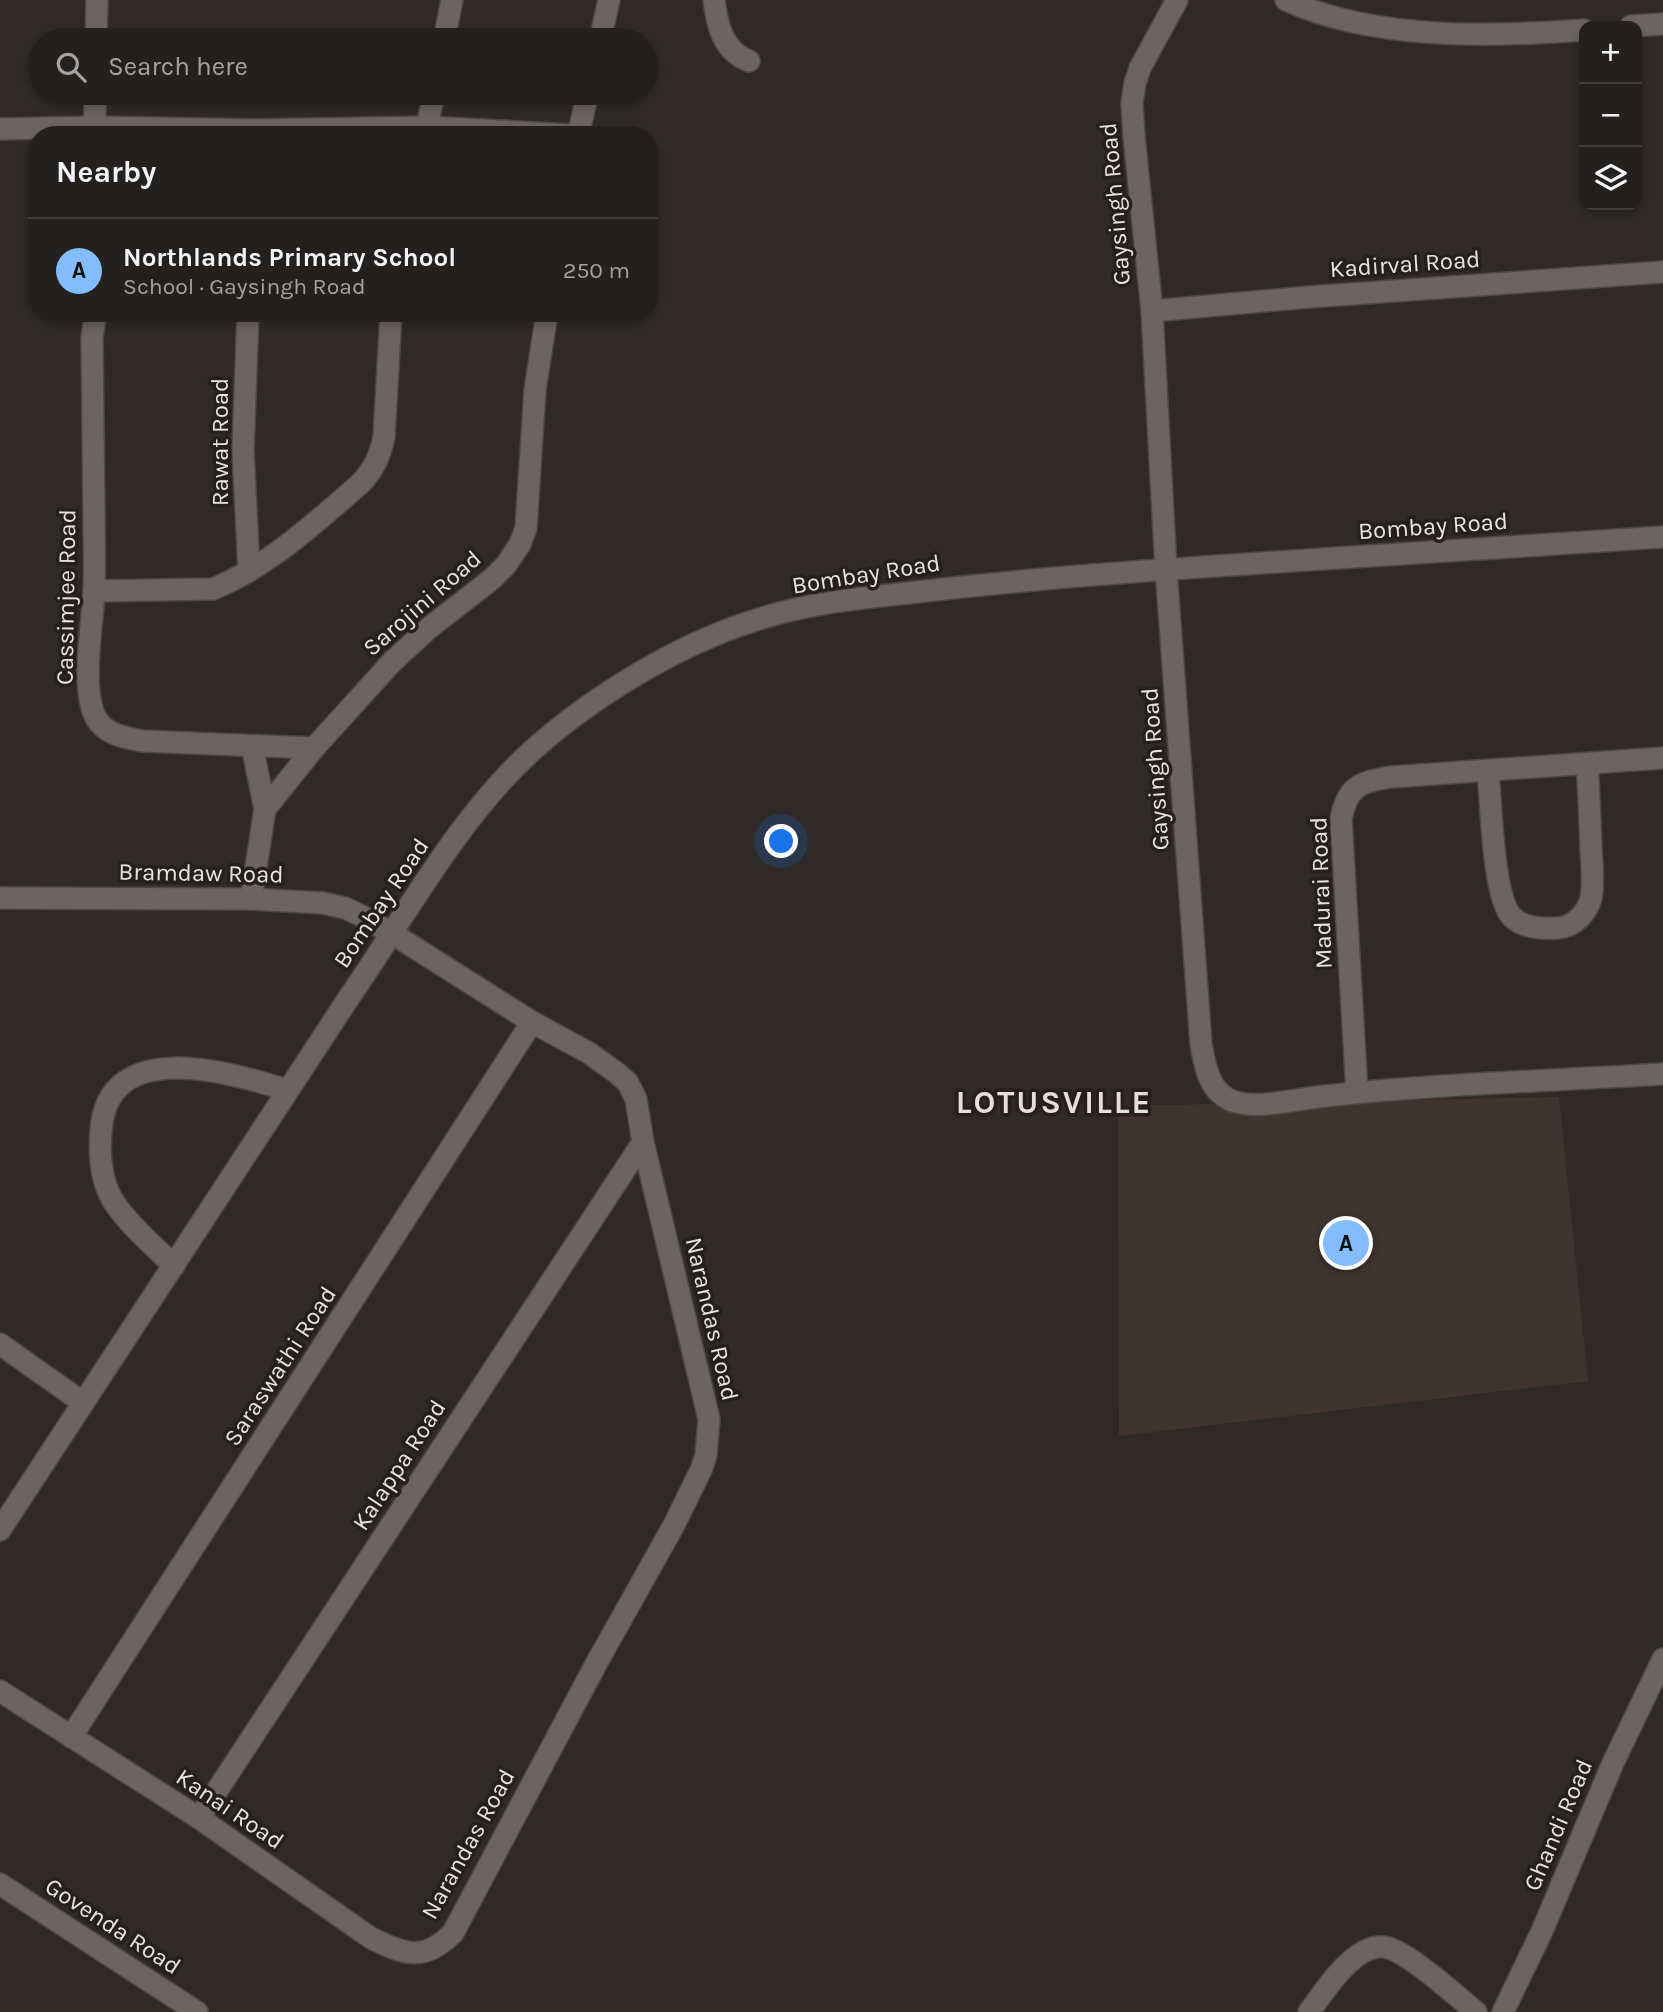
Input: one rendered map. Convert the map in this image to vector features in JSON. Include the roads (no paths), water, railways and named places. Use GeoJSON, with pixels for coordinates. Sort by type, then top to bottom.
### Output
{"type":"FeatureCollection","features":[{"type":"Feature","properties":{"kind":"street"},"geometry":{"type":"LineString","coordinates":[[96,28],[97,0]]}},
{"type":"Feature","properties":{"kind":"street"},"geometry":{"type":"LineString","coordinates":[[446,28],[452,0]]}},
{"type":"Feature","properties":{"kind":"street"},"geometry":{"type":"LineString","coordinates":[[603,28],[610,0]]}},
{"type":"Feature","properties":{"kind":"street"},"geometry":{"type":"LineString","coordinates":[[714,0],[717,22],[726,43],[739,58],[749,61]]}},
{"type":"Feature","properties":{"kind":"street","name":"Gaysingh Road"},"geometry":{"type":"LineString","coordinates":[[1177,0],[1140,68],[1135,83],[1132,103],[1133,136],[1152,311],[1166,569],[1201,1044],[1206,1069],[1213,1085],[1230,1100],[1251,1105],[1357,1093],[1663,1074]]}},
{"type":"Feature","properties":{"kind":"street"},"geometry":{"type":"LineString","coordinates":[[1286,0],[1342,20],[1402,29],[1468,33],[1579,30]]}},
{"type":"Feature","properties":{"kind":"street"},"geometry":{"type":"LineString","coordinates":[[1642,25],[1663,24]]}},
{"type":"Feature","properties":{"kind":"street"},"geometry":{"type":"LineString","coordinates":[[95,126],[96,105]]}},
{"type":"Feature","properties":{"kind":"street"},"geometry":{"type":"LineString","coordinates":[[427,126],[431,105]]}},
{"type":"Feature","properties":{"kind":"street"},"geometry":{"type":"LineString","coordinates":[[580,126],[585,105]]}},
{"type":"Feature","properties":{"kind":"street"},"geometry":{"type":"LineString","coordinates":[[0,129],[28,128]]}},
{"type":"Feature","properties":{"kind":"street","name":"Kadirval Road"},"geometry":{"type":"LineString","coordinates":[[1152,311],[1663,272]]}},
{"type":"Feature","properties":{"kind":"street","name":"Cassimjee Road"},"geometry":{"type":"LineString","coordinates":[[94,322],[92,337],[94,591],[88,647],[89,688],[96,718],[105,729],[117,736],[142,741],[314,748]]}},
{"type":"Feature","properties":{"kind":"street","name":"Rawat Road"},"geometry":{"type":"LineString","coordinates":[[248,322],[243,450],[249,571]]}},
{"type":"Feature","properties":{"kind":"street"},"geometry":{"type":"LineString","coordinates":[[94,591],[213,589],[249,571],[289,544],[361,483],[380,456],[384,437],[390,322]]}},
{"type":"Feature","properties":{"kind":"street","name":"Sarojini Road"},"geometry":{"type":"LineString","coordinates":[[251,899],[265,809],[314,748],[391,662],[429,628],[492,579],[506,565],[520,544],[526,528],[535,390],[546,322]]}},
{"type":"Feature","properties":{"kind":"street","name":"Bombay Road"},"geometry":{"type":"LineString","coordinates":[[0,1530],[444,853],[489,795],[533,750],[589,706],[645,669],[693,645],[752,621],[815,605],[979,584],[1166,569],[1663,537]]}},
{"type":"Feature","properties":{"kind":"street"},"geometry":{"type":"LineString","coordinates":[[252,746],[265,809]]}},
{"type":"Feature","properties":{"kind":"street","name":"Madurai Road"},"geometry":{"type":"LineString","coordinates":[[1357,1093],[1341,820],[1349,794],[1358,786],[1373,780],[1663,758]]}},
{"type":"Feature","properties":{"kind":"street"},"geometry":{"type":"LineString","coordinates":[[1488,771],[1502,901],[1510,916],[1518,922],[1538,928],[1563,928],[1576,921],[1591,898],[1587,764]]}},
{"type":"Feature","properties":{"kind":"street","name":"Bramdaw Road"},"geometry":{"type":"LineString","coordinates":[[0,898],[251,899],[323,903],[345,908],[393,934]]}},
{"type":"Feature","properties":{"kind":"street","name":"Narandas Road"},"geometry":{"type":"LineString","coordinates":[[393,934],[532,1022],[589,1053],[628,1083],[636,1099],[643,1142],[709,1419],[706,1455],[674,1525],[596,1664],[453,1933],[435,1949]]}},
{"type":"Feature","properties":{"kind":"street","name":"Saraswathi Road"},"geometry":{"type":"LineString","coordinates":[[71,1737],[532,1022]]}},
{"type":"Feature","properties":{"kind":"street"},"geometry":{"type":"LineString","coordinates":[[174,1266],[131,1224],[113,1202],[105,1184],[100,1140],[102,1115],[108,1098],[129,1077],[160,1068],[186,1068],[244,1077],[287,1090]]}},
{"type":"Feature","properties":{"kind":"street","name":"Kalappa Road"},"geometry":{"type":"LineString","coordinates":[[199,1818],[643,1142]]}},
{"type":"Feature","properties":{"kind":"street"},"geometry":{"type":"LineString","coordinates":[[0,1344],[82,1402]]}},
{"type":"Feature","properties":{"kind":"street","name":"Ghandi Road"},"geometry":{"type":"LineString","coordinates":[[1503,2012],[1542,1931],[1613,1763],[1663,1659]]}},
{"type":"Feature","properties":{"kind":"street","name":"Kanai Road"},"geometry":{"type":"LineString","coordinates":[[0,1691],[199,1818],[371,1938],[408,1953],[435,1949]]}},
{"type":"Feature","properties":{"kind":"street","name":"Govenda Road"},"geometry":{"type":"LineString","coordinates":[[0,1884],[197,2012]]}},
{"type":"Feature","properties":{"kind":"street"},"geometry":{"type":"LineString","coordinates":[[1309,2012],[1341,1971],[1360,1954],[1371,1948],[1384,1947],[1397,1951],[1425,1970],[1476,2012]]}},
{"type":"Feature","properties":{"kind":"place","name":"Northlands Primary School"},"geometry":{"type":"Point","coordinates":[1346,1243]}},
{"type":"Feature","properties":{"kind":"district","name":"LOTUSVILLE"},"geometry":{"type":"Point","coordinates":[1054,1102]}}]}
